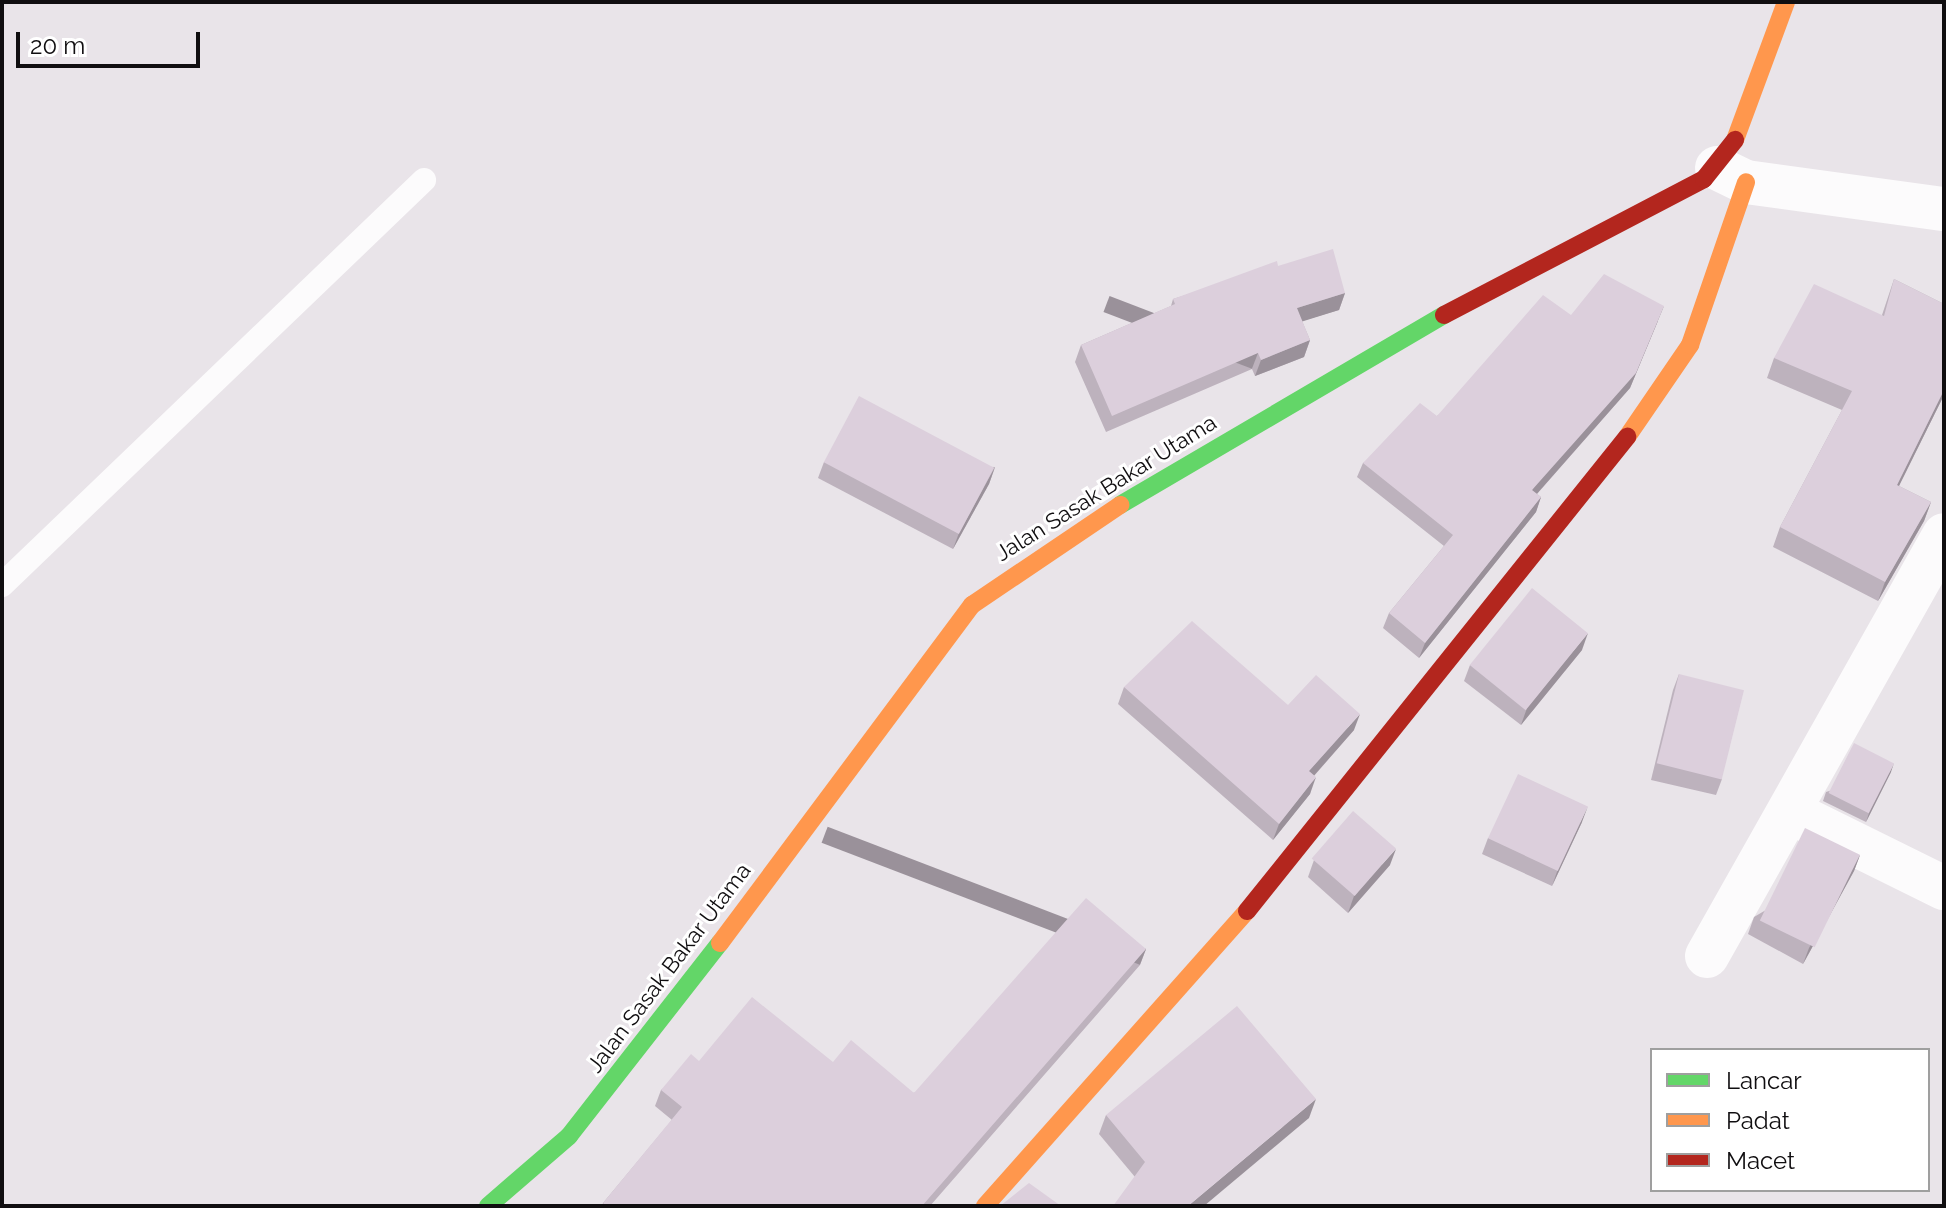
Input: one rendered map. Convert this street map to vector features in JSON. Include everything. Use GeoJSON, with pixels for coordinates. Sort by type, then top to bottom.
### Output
{"type":"FeatureCollection","features":[{"type":"Feature","properties":{"kind":"main road"},"geometry":{"type":"LineString","coordinates":[[985,1206],[1266,889],[1619,448],[1690,345],[1731,167],[1786,2]]}},
{"type":"Feature","properties":{"kind":"main road","name":"Jalan Sasak Bakar Utama"},"geometry":{"type":"LineString","coordinates":[[488,1206],[569,1136],[652,1034],[972,605],[1048,549],[1384,346],[1731,167]]}},
{"type":"Feature","properties":{"kind":"street"},"geometry":{"type":"LineString","coordinates":[[1731,167],[1944,209]]}},
{"type":"Feature","properties":{"kind":"street"},"geometry":{"type":"LineString","coordinates":[[1707,956],[1944,535]]}},
{"type":"Feature","properties":{"kind":"street"},"geometry":{"type":"LineString","coordinates":[[1790,812],[1944,888]]}},
{"type":"Feature","properties":{"kind":"lane"},"geometry":{"type":"LineString","coordinates":[[2,585],[424,180]]}},
{"type":"Feature","properties":{"kind":"building"},"geometry":{"type":"Polygon","coordinates":[[[1333,249],[1345,293],[1297,308],[1310,340],[1261,360],[1258,353],[1112,416],[1081,345],[1175,304],[1173,299],[1277,261],[1278,266],[1333,249]]]}},
{"type":"Feature","properties":{"kind":"building"},"geometry":{"type":"Polygon","coordinates":[[[1604,274],[1664,306],[1636,373],[1532,490],[1541,497],[1425,643],[1389,613],[1453,535],[1363,463],[1420,403],[1437,416],[1543,295],[1571,315],[1604,274]]]}},
{"type":"Feature","properties":{"kind":"building"},"geometry":{"type":"Polygon","coordinates":[[[1894,279],[1944,304],[1944,390],[1897,485],[1931,502],[1885,582],[1780,527],[1852,391],[1774,358],[1814,284],[1884,316],[1894,279]]]}},
{"type":"Feature","properties":{"kind":"building"},"geometry":{"type":"Polygon","coordinates":[[[859,396],[994,468],[959,534],[824,462],[859,396]]]}},
{"type":"Feature","properties":{"kind":"building"},"geometry":{"type":"Polygon","coordinates":[[[1532,588],[1588,633],[1526,710],[1470,665],[1532,588]]]}},
{"type":"Feature","properties":{"kind":"building"},"geometry":{"type":"Polygon","coordinates":[[[1192,621],[1288,705],[1316,675],[1360,714],[1309,771],[1316,777],[1279,824],[1124,687],[1192,621]]]}},
{"type":"Feature","properties":{"kind":"building"},"geometry":{"type":"Polygon","coordinates":[[[1679,674],[1744,690],[1722,779],[1657,763],[1679,674]]]}},
{"type":"Feature","properties":{"kind":"building"},"geometry":{"type":"Polygon","coordinates":[[[1854,743],[1894,763],[1869,813],[1829,793],[1854,743]]]}},
{"type":"Feature","properties":{"kind":"building"},"geometry":{"type":"Polygon","coordinates":[[[1518,774],[1588,807],[1558,871],[1488,838],[1518,774]]]}},
{"type":"Feature","properties":{"kind":"building"},"geometry":{"type":"Polygon","coordinates":[[[1353,811],[1396,848],[1355,896],[1312,859],[1353,811]]]}},
{"type":"Feature","properties":{"kind":"building"},"geometry":{"type":"Polygon","coordinates":[[[1805,828],[1860,855],[1815,947],[1760,921],[1805,828]]]}},
{"type":"Feature","properties":{"kind":"building"},"geometry":{"type":"Polygon","coordinates":[[[1086,898],[1146,949],[922,1206],[606,1206],[603,1203],[682,1107],[661,1090],[691,1054],[699,1061],[752,997],[833,1062],[851,1040],[914,1093],[1086,898]]]}},
{"type":"Feature","properties":{"kind":"building"},"geometry":{"type":"Polygon","coordinates":[[[1237,1006],[1316,1099],[1188,1206],[1113,1206],[1145,1162],[1106,1115],[1237,1006]]]}},
{"type":"Feature","properties":{"kind":"building"},"geometry":{"type":"Polygon","coordinates":[[[1029,1183],[1061,1206],[1000,1206],[1029,1183]]]}},
{"type":"Feature","properties":{"kind":"traffic: fast"},"geometry":{"type":"LineString","coordinates":[[1120,505],[1444,315]]}},
{"type":"Feature","properties":{"kind":"traffic: fast"},"geometry":{"type":"LineString","coordinates":[[488,1206],[569,1136],[720,943]]}},
{"type":"Feature","properties":{"kind":"traffic: slow"},"geometry":{"type":"LineString","coordinates":[[1735,140],[1786,2]]}},
{"type":"Feature","properties":{"kind":"traffic: slow"},"geometry":{"type":"LineString","coordinates":[[1627,437],[1690,345],[1746,182]]}},
{"type":"Feature","properties":{"kind":"traffic: slow"},"geometry":{"type":"LineString","coordinates":[[720,943],[972,605],[1120,505]]}},
{"type":"Feature","properties":{"kind":"traffic: slow"},"geometry":{"type":"LineString","coordinates":[[985,1206],[1247,911]]}},
{"type":"Feature","properties":{"kind":"traffic: jam"},"geometry":{"type":"LineString","coordinates":[[1444,315],[1704,179],[1735,140]]}},
{"type":"Feature","properties":{"kind":"traffic: jam"},"geometry":{"type":"LineString","coordinates":[[1247,911],[1627,437]]}}]}
